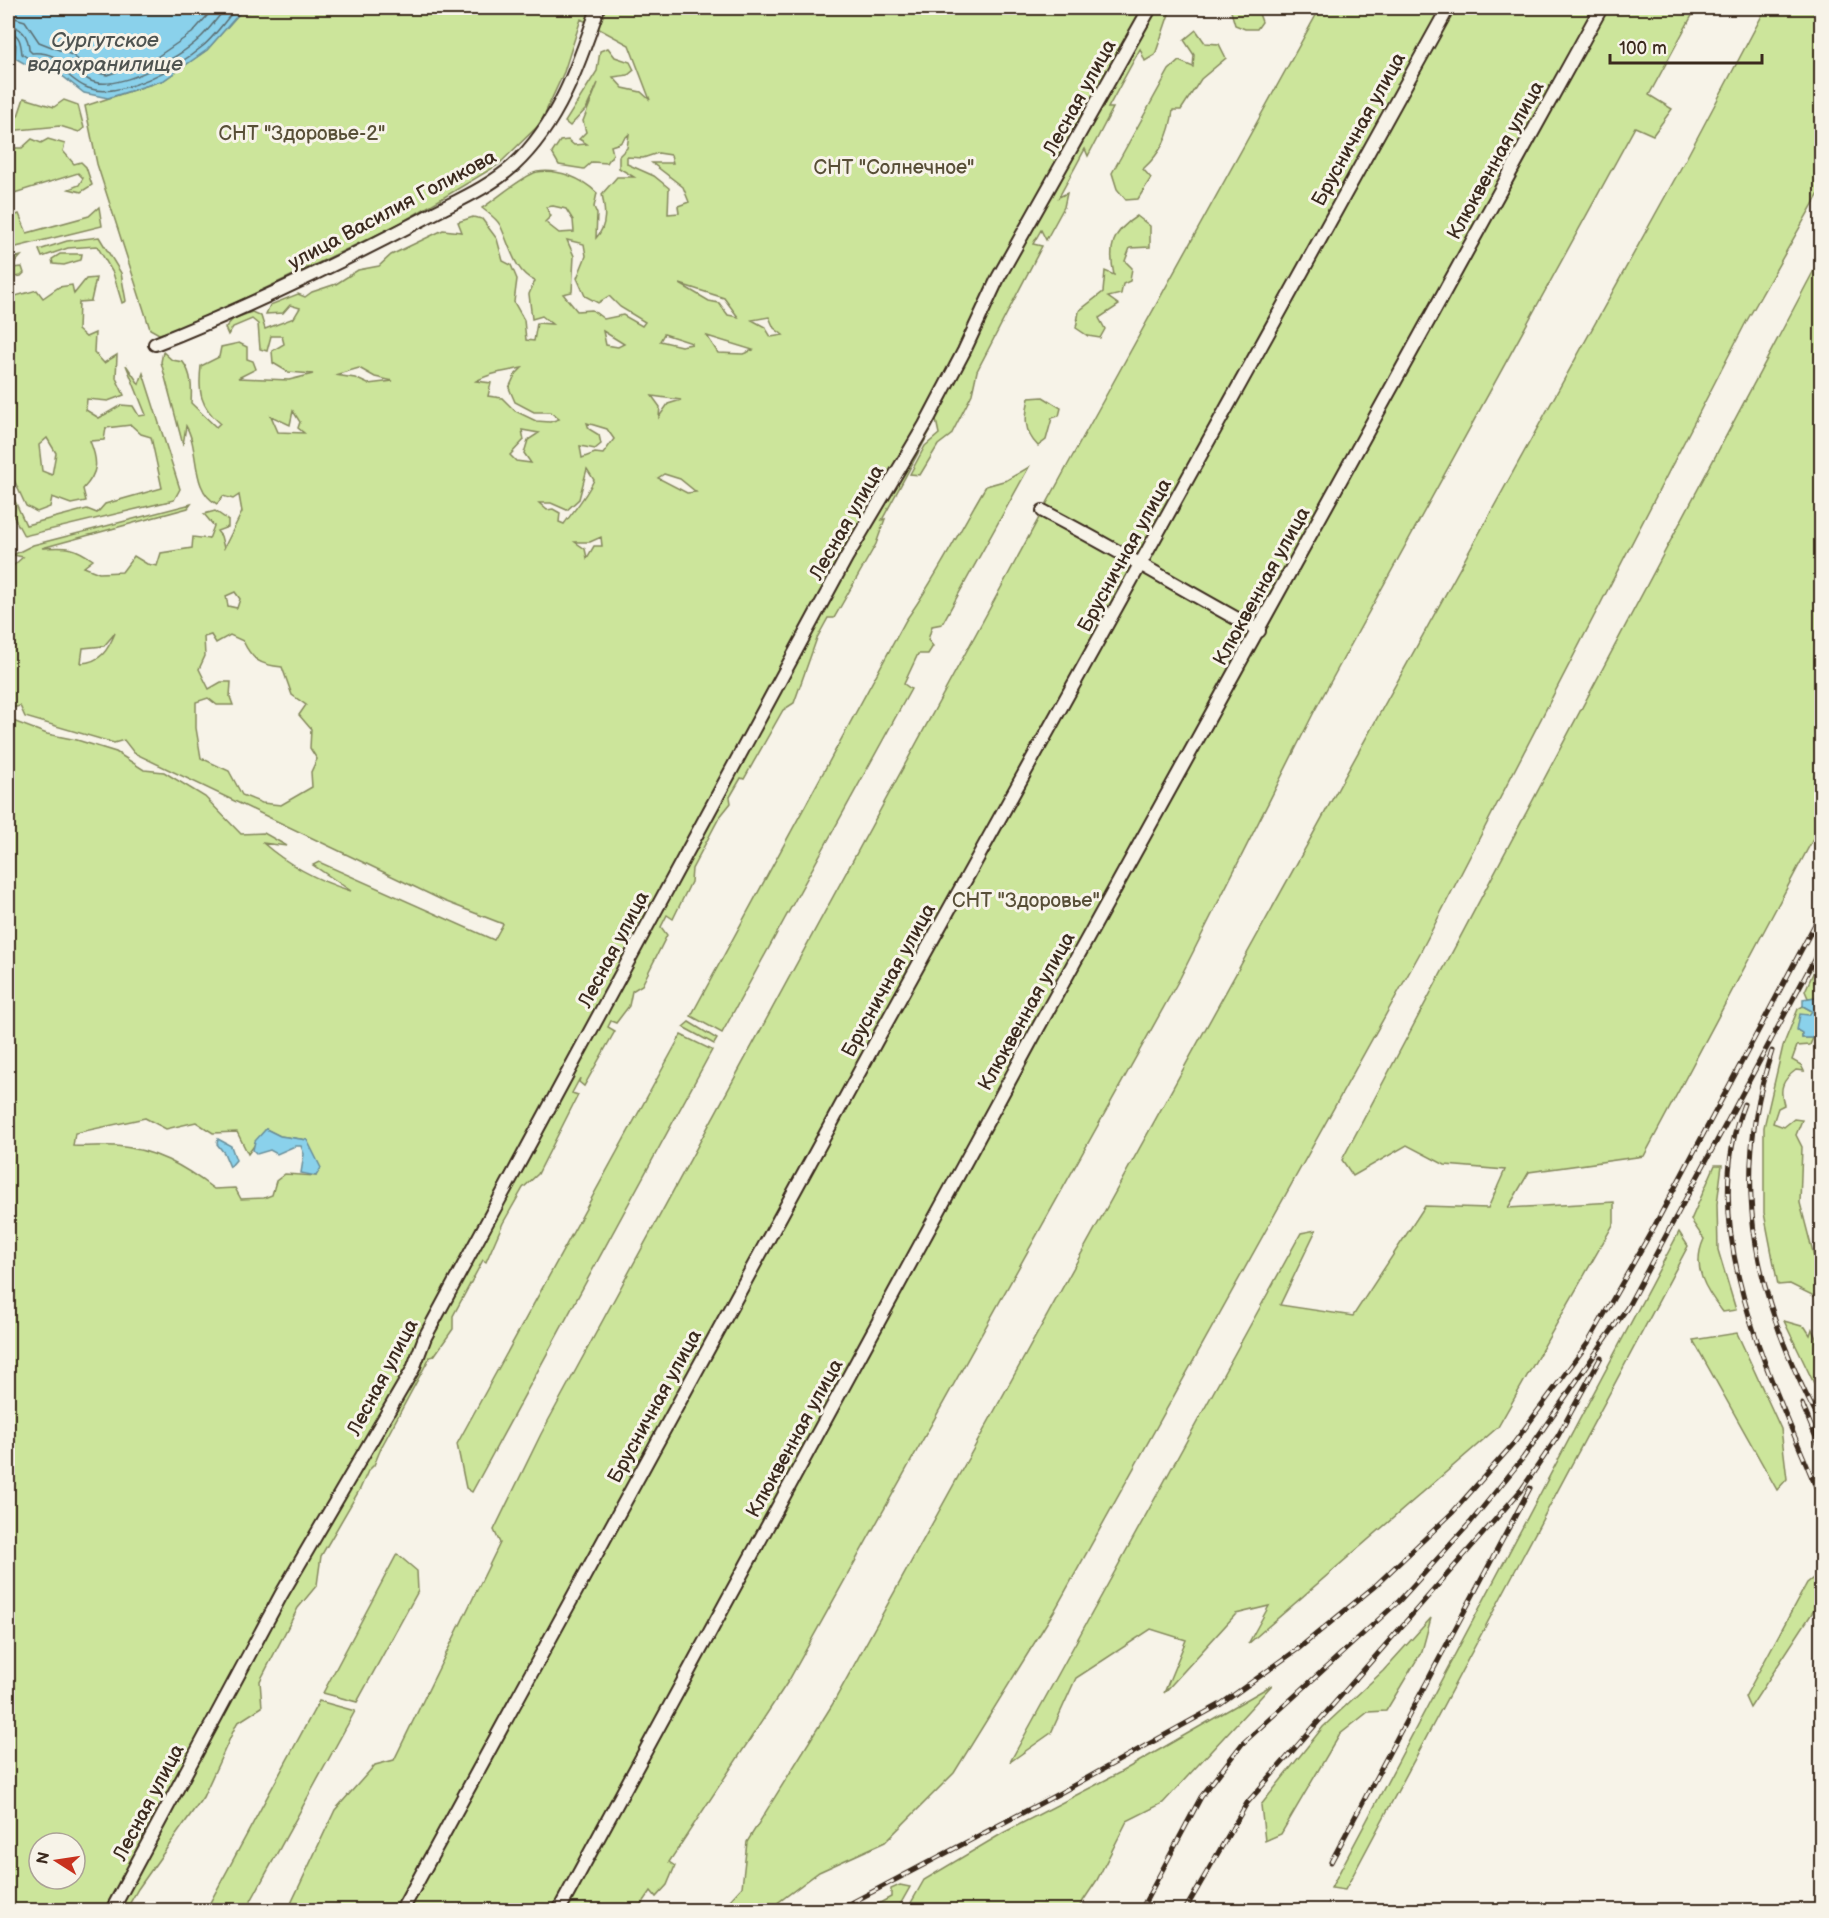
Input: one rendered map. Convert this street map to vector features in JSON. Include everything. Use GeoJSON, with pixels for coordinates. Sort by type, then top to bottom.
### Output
{"type":"FeatureCollection","features":[{"type":"Feature","properties":{"kind":"street","name":"улица Василия Голикова"},"geometry":{"type":"LineString","coordinates":[[154,344],[344,261],[490,183],[513,166],[536,140],[550,119],[576,70],[598,8]]}},
{"type":"Feature","properties":{"kind":"street","name":"Лесная улица"},"geometry":{"type":"LineString","coordinates":[[112,1911],[281,1595],[413,1369],[437,1316],[835,579],[925,425],[964,351],[998,278],[1150,8]]}},
{"type":"Feature","properties":{"kind":"street","name":"Брусничная улица"},"geometry":{"type":"LineString","coordinates":[[402,1911],[879,1036],[1448,8]]}},
{"type":"Feature","properties":{"kind":"street","name":"Клюквенная улица"},"geometry":{"type":"LineString","coordinates":[[559,1911],[1033,1038],[1601,8]]}},
{"type":"Feature","properties":{"kind":"street"},"geometry":{"type":"LineString","coordinates":[[1043,512],[1110,546],[1141,566],[1258,631]]}},
{"type":"Feature","properties":{"kind":"green space"},"geometry":{"type":"Polygon","coordinates":[[[244,8],[249,12],[254,8],[1171,8],[1155,55],[1145,61],[1140,49],[1108,108],[1113,108],[1088,156],[1085,149],[1059,197],[1067,193],[1064,207],[1046,240],[1041,230],[1033,244],[1042,246],[977,371],[972,394],[951,435],[938,445],[920,475],[910,474],[925,446],[939,434],[936,420],[882,520],[885,519],[876,544],[834,618],[828,618],[817,638],[794,703],[783,710],[744,779],[741,778],[730,797],[731,803],[719,818],[692,869],[691,882],[673,919],[667,915],[661,927],[667,935],[642,985],[632,991],[629,1006],[616,1023],[611,1021],[608,1027],[615,1031],[584,1086],[579,1082],[580,1078],[572,1093],[578,1095],[538,1174],[523,1188],[503,1223],[486,1262],[483,1260],[453,1316],[453,1329],[434,1356],[430,1357],[374,1465],[368,1471],[321,1556],[317,1585],[298,1608],[260,1681],[262,1707],[237,1723],[203,1797],[138,1889],[126,1910],[8,1910],[8,719],[47,734],[116,752],[144,770],[164,772],[205,797],[241,834],[264,833],[287,846],[263,843],[273,851],[304,872],[327,882],[351,891],[313,865],[319,862],[494,940],[503,924],[444,901],[134,753],[124,740],[114,743],[25,717],[20,706],[8,709],[8,564],[13,566],[23,557],[13,555],[33,545],[191,504],[188,508],[42,548],[74,549],[93,560],[84,567],[99,573],[122,572],[134,556],[147,564],[157,566],[161,553],[192,548],[193,537],[209,539],[214,526],[204,514],[215,511],[228,520],[228,527],[217,531],[224,548],[242,512],[239,495],[233,499],[223,496],[217,504],[208,498],[203,489],[186,426],[183,445],[161,362],[163,352],[172,360],[183,362],[191,381],[191,403],[216,427],[220,423],[204,404],[200,391],[200,375],[201,366],[219,357],[221,347],[239,343],[247,347],[247,359],[253,361],[256,369],[238,378],[289,380],[313,374],[288,372],[273,363],[272,351],[284,344],[282,336],[271,336],[267,351],[260,349],[258,324],[252,319],[233,327],[228,335],[225,328],[233,319],[252,312],[261,316],[265,329],[294,318],[300,308],[290,305],[283,313],[266,314],[270,305],[298,294],[305,297],[312,292],[336,284],[358,270],[379,266],[391,255],[443,230],[462,232],[458,222],[473,217],[482,219],[497,239],[503,261],[511,265],[517,279],[514,302],[524,320],[526,340],[534,341],[537,323],[552,324],[542,316],[532,319],[529,294],[535,281],[517,265],[500,225],[482,208],[531,174],[545,171],[562,173],[585,183],[597,193],[594,207],[597,214],[596,238],[604,222],[602,194],[617,177],[634,177],[619,168],[619,156],[627,148],[629,134],[620,143],[611,146],[613,154],[607,163],[592,162],[584,169],[559,165],[552,153],[560,141],[568,140],[574,145],[587,144],[579,139],[586,132],[583,121],[598,83],[586,109],[570,126],[565,122],[597,71],[600,51],[608,48],[615,57],[630,62],[634,70],[628,75],[613,77],[623,88],[641,92],[650,100],[629,45],[581,19],[564,72],[540,124],[498,165],[399,224],[183,328],[159,334],[150,329],[97,164],[85,106],[164,80],[207,50],[244,8]],[[658,153],[643,158],[627,157],[627,164],[654,176],[669,188],[668,214],[679,213],[678,206],[689,202],[683,187],[652,163],[673,163],[671,155],[658,153]],[[546,207],[551,216],[545,222],[559,233],[574,232],[573,220],[566,209],[546,207]],[[567,240],[574,256],[572,292],[563,294],[577,311],[592,310],[604,319],[623,315],[642,326],[645,322],[620,307],[609,296],[598,303],[585,296],[577,278],[586,256],[584,244],[567,240]],[[680,284],[709,301],[719,303],[728,315],[738,317],[724,298],[680,284]],[[769,317],[752,320],[765,327],[771,337],[783,335],[774,328],[769,317]],[[603,331],[606,345],[618,347],[624,344],[603,331]],[[664,334],[660,341],[681,346],[692,343],[664,334]],[[707,336],[718,353],[743,354],[753,350],[707,336]],[[359,368],[335,375],[355,378],[368,384],[393,381],[375,377],[359,368]],[[522,368],[504,371],[476,381],[491,383],[488,396],[502,398],[515,411],[536,421],[550,422],[559,419],[550,412],[534,412],[515,402],[509,388],[515,375],[522,368]],[[652,396],[660,407],[659,417],[668,404],[681,400],[652,396]],[[293,411],[290,425],[271,416],[278,432],[304,433],[298,428],[300,422],[293,411]],[[587,423],[589,429],[599,435],[601,444],[595,449],[580,446],[582,458],[595,453],[603,454],[614,439],[607,429],[587,423]],[[522,430],[524,440],[510,455],[516,461],[531,463],[524,453],[528,440],[539,433],[522,430]],[[587,469],[579,499],[567,510],[551,503],[539,503],[547,510],[553,509],[560,513],[559,522],[564,524],[594,480],[587,469]],[[664,474],[658,478],[687,493],[696,492],[680,479],[664,474]],[[601,537],[590,542],[575,542],[585,549],[587,558],[594,546],[602,546],[601,537]],[[235,592],[226,596],[228,606],[237,608],[240,599],[235,592]],[[115,633],[104,646],[83,648],[81,663],[99,658],[110,645],[115,633]],[[211,635],[204,637],[205,656],[199,669],[209,689],[221,682],[231,682],[230,697],[233,705],[217,705],[208,698],[196,702],[196,728],[201,758],[229,771],[242,795],[262,803],[281,805],[312,787],[311,772],[317,759],[310,748],[311,729],[299,715],[306,705],[292,695],[282,667],[262,663],[253,657],[243,641],[230,635],[216,643],[211,635]],[[145,1118],[75,1133],[73,1146],[116,1146],[156,1155],[180,1166],[214,1189],[235,1188],[241,1199],[264,1198],[272,1195],[276,1181],[285,1174],[316,1176],[307,1140],[280,1136],[266,1129],[248,1154],[237,1132],[213,1133],[196,1122],[166,1129],[145,1118]]]}},
{"type":"Feature","properties":{"kind":"green space"},"geometry":{"type":"Polygon","coordinates":[[[1230,8],[1257,8],[1262,22],[1257,29],[1245,29],[1235,25],[1230,8]]]}},
{"type":"Feature","properties":{"kind":"green space","name":"СНТ \"Здоровье\""},"geometry":{"type":"Polygon","coordinates":[[[1320,8],[1696,8],[1649,95],[1672,109],[1653,135],[1635,127],[1314,712],[1180,978],[789,1680],[669,1862],[675,1866],[667,1885],[656,1897],[651,1891],[638,1910],[288,1910],[335,1810],[375,1765],[394,1760],[500,1543],[494,1530],[541,1434],[1072,457],[1320,8]]]}},
{"type":"Feature","properties":{"kind":"green space"},"geometry":{"type":"Polygon","coordinates":[[[1766,8],[1821,8],[1821,190],[1745,324],[1420,953],[1056,1608],[954,1773],[885,1842],[819,1872],[768,1910],[721,1910],[742,1887],[747,1842],[832,1705],[1687,157],[1766,8]]]}},
{"type":"Feature","properties":{"kind":"green space"},"geometry":{"type":"Polygon","coordinates":[[[1196,30],[1205,43],[1219,44],[1226,58],[1201,79],[1181,110],[1173,110],[1170,128],[1164,143],[1143,169],[1151,178],[1138,199],[1126,200],[1117,189],[1112,173],[1169,70],[1179,61],[1193,67],[1194,55],[1184,40],[1196,30]]]}},
{"type":"Feature","properties":{"kind":"green space"},"geometry":{"type":"Polygon","coordinates":[[[24,98],[54,107],[64,100],[78,105],[84,128],[79,132],[60,126],[8,131],[8,115],[12,120],[18,116],[24,98]]]}},
{"type":"Feature","properties":{"kind":"green space"},"geometry":{"type":"Polygon","coordinates":[[[32,139],[41,143],[48,139],[65,144],[63,151],[74,164],[81,162],[86,167],[92,185],[81,192],[69,189],[79,185],[83,178],[78,173],[8,195],[8,148],[22,148],[32,139]]]}},
{"type":"Feature","properties":{"kind":"green space"},"geometry":{"type":"Polygon","coordinates":[[[99,207],[102,226],[8,249],[8,218],[19,214],[27,233],[89,216],[99,207]]]}},
{"type":"Feature","properties":{"kind":"green space"},"geometry":{"type":"Polygon","coordinates":[[[1137,216],[1150,226],[1150,247],[1130,248],[1125,261],[1132,268],[1130,281],[1123,284],[1121,294],[1108,297],[1119,305],[1099,318],[1105,329],[1100,338],[1088,336],[1076,328],[1079,311],[1103,292],[1105,271],[1114,275],[1112,248],[1114,241],[1122,228],[1137,216]]]}},
{"type":"Feature","properties":{"kind":"green space"},"geometry":{"type":"Polygon","coordinates":[[[99,237],[121,273],[126,301],[122,303],[113,273],[97,246],[68,248],[42,257],[39,250],[67,241],[99,237]]]}},
{"type":"Feature","properties":{"kind":"green space"},"geometry":{"type":"Polygon","coordinates":[[[60,254],[82,254],[81,260],[64,265],[53,264],[52,259],[60,254]]]}},
{"type":"Feature","properties":{"kind":"green space"},"geometry":{"type":"Polygon","coordinates":[[[21,256],[10,268],[22,267],[24,273],[21,276],[8,278],[8,259],[21,256]]]}},
{"type":"Feature","properties":{"kind":"green space"},"geometry":{"type":"Polygon","coordinates":[[[1821,257],[1821,824],[1644,1156],[1529,1172],[1508,1208],[1614,1202],[1614,1223],[1498,1427],[1248,1644],[1269,1606],[1236,1614],[1164,1693],[1186,1640],[1151,1629],[1076,1678],[1051,1733],[1010,1762],[1301,1233],[1316,1230],[1280,1305],[1353,1316],[1425,1206],[1488,1208],[1505,1170],[1445,1165],[1407,1145],[1353,1176],[1342,1160],[1821,257]]]}},
{"type":"Feature","properties":{"kind":"green space"},"geometry":{"type":"Polygon","coordinates":[[[96,278],[91,301],[79,302],[78,330],[86,337],[95,333],[94,352],[104,363],[117,355],[116,378],[124,395],[108,401],[87,399],[86,410],[99,418],[121,405],[133,406],[139,416],[146,415],[126,365],[139,384],[143,373],[180,489],[174,500],[24,536],[8,506],[8,486],[26,525],[87,509],[97,513],[105,504],[162,488],[151,437],[141,434],[131,425],[106,428],[104,440],[90,441],[96,466],[92,477],[83,489],[86,501],[71,504],[52,497],[50,507],[37,512],[26,506],[8,467],[8,298],[37,290],[43,298],[59,287],[72,285],[74,294],[86,279],[96,278]],[[47,438],[39,445],[42,471],[52,475],[56,453],[47,438]]]}},
{"type":"Feature","properties":{"kind":"green space"},"geometry":{"type":"Polygon","coordinates":[[[1043,397],[1061,408],[1059,416],[1052,418],[1046,440],[1038,446],[1026,424],[1027,411],[1029,398],[1043,397]]]}},
{"type":"Feature","properties":{"kind":"green space"},"geometry":{"type":"Polygon","coordinates":[[[1029,467],[942,624],[932,626],[928,640],[933,646],[928,654],[918,654],[904,684],[911,689],[722,1033],[691,1016],[906,620],[938,571],[986,486],[1007,480],[1029,467]]]}},
{"type":"Feature","properties":{"kind":"green space"},"geometry":{"type":"Polygon","coordinates":[[[1818,962],[1821,962],[1821,1001],[1816,997],[1808,998],[1805,991],[1818,962]]]}},
{"type":"Feature","properties":{"kind":"green space"},"geometry":{"type":"Polygon","coordinates":[[[1803,1006],[1812,1011],[1802,1038],[1813,1038],[1810,1045],[1797,1046],[1792,1060],[1801,1065],[1804,1071],[1796,1070],[1785,1081],[1782,1090],[1784,1105],[1778,1108],[1773,1123],[1784,1127],[1794,1119],[1802,1120],[1796,1135],[1802,1147],[1800,1203],[1821,1284],[1821,1297],[1818,1298],[1790,1284],[1778,1285],[1764,1213],[1764,1127],[1783,1046],[1798,1009],[1803,1006]]]}},
{"type":"Feature","properties":{"kind":"green space"},"geometry":{"type":"Polygon","coordinates":[[[689,1022],[717,1039],[714,1044],[683,1027],[689,1022]]]}},
{"type":"Feature","properties":{"kind":"green space"},"geometry":{"type":"Polygon","coordinates":[[[681,1035],[712,1050],[472,1492],[466,1488],[457,1444],[681,1035]]]}},
{"type":"Feature","properties":{"kind":"green space"},"geometry":{"type":"Polygon","coordinates":[[[1715,1165],[1722,1165],[1717,1204],[1718,1250],[1736,1310],[1723,1312],[1702,1277],[1699,1259],[1704,1239],[1691,1220],[1715,1165]]]}},
{"type":"Feature","properties":{"kind":"green space"},"geometry":{"type":"Polygon","coordinates":[[[1679,1232],[1688,1246],[1345,1890],[1331,1888],[1679,1232]]]}},
{"type":"Feature","properties":{"kind":"green space"},"geometry":{"type":"Polygon","coordinates":[[[1784,1321],[1805,1327],[1810,1335],[1812,1329],[1821,1351],[1821,1398],[1784,1321]]]}},
{"type":"Feature","properties":{"kind":"green space"},"geometry":{"type":"Polygon","coordinates":[[[1737,1333],[1781,1429],[1787,1479],[1777,1490],[1693,1340],[1737,1333]]]}},
{"type":"Feature","properties":{"kind":"green space"},"geometry":{"type":"Polygon","coordinates":[[[397,1554],[417,1571],[418,1591],[357,1702],[323,1693],[397,1554]]]}},
{"type":"Feature","properties":{"kind":"green space"},"geometry":{"type":"Polygon","coordinates":[[[1817,1575],[1818,1604],[1750,1708],[1745,1697],[1807,1583],[1817,1575]]]}},
{"type":"Feature","properties":{"kind":"green space"},"geometry":{"type":"Polygon","coordinates":[[[1431,1618],[1422,1651],[1386,1711],[1368,1712],[1339,1735],[1281,1834],[1265,1841],[1261,1805],[1323,1727],[1383,1671],[1431,1618]]]}},
{"type":"Feature","properties":{"kind":"green space"},"geometry":{"type":"Polygon","coordinates":[[[1272,1685],[1163,1803],[1127,1821],[1097,1880],[1077,1910],[907,1910],[924,1880],[1003,1833],[1119,1773],[1272,1685]]]}},
{"type":"Feature","properties":{"kind":"green space"},"geometry":{"type":"Polygon","coordinates":[[[319,1701],[355,1711],[246,1910],[206,1910],[319,1701]]]}},
{"type":"Feature","properties":{"kind":"green space"},"geometry":{"type":"Polygon","coordinates":[[[900,1885],[910,1887],[897,1910],[867,1910],[891,1897],[891,1889],[900,1885]]]}},
{"type":"Feature","properties":{"kind":"water","name":"Сургутское водохранилище"},"geometry":{"type":"Polygon","coordinates":[[[8,8],[244,8],[207,50],[164,80],[108,98],[84,93],[61,75],[41,65],[34,69],[15,58],[16,45],[8,35],[8,8]]]}},
{"type":"Feature","properties":{"kind":"water"},"geometry":{"type":"Polygon","coordinates":[[[1816,997],[1821,1001],[1818,1019],[1821,1030],[1818,1038],[1802,1038],[1802,1033],[1797,1030],[1800,1014],[1809,1015],[1812,1011],[1803,1006],[1803,999],[1816,997]]]}},
{"type":"Feature","properties":{"kind":"water"},"geometry":{"type":"Polygon","coordinates":[[[266,1129],[280,1136],[307,1140],[321,1168],[316,1176],[301,1173],[304,1154],[301,1146],[295,1146],[277,1154],[270,1150],[257,1154],[253,1150],[255,1141],[266,1129]]]}},
{"type":"Feature","properties":{"kind":"water"},"geometry":{"type":"Polygon","coordinates":[[[218,1139],[231,1146],[236,1160],[230,1167],[217,1144],[218,1139]]]}},
{"type":"Feature","properties":{"kind":"railway"},"geometry":{"type":"LineString","coordinates":[[838,1910],[1060,1793],[1221,1704],[1298,1649],[1375,1586],[1452,1513],[1514,1443],[1588,1343],[1655,1225],[1822,911]]}},
{"type":"Feature","properties":{"kind":"railway"},"geometry":{"type":"LineString","coordinates":[[1141,1910],[1201,1797],[1242,1744],[1399,1601],[1470,1523],[1523,1458],[1627,1308],[1822,945]]}},
{"type":"Feature","properties":{"kind":"railway"},"geometry":{"type":"LineString","coordinates":[[1772,1051],[1759,1101],[1752,1149],[1751,1197],[1756,1243],[1766,1289],[1780,1335],[1822,1426]]}},
{"type":"Feature","properties":{"kind":"railway"},"geometry":{"type":"LineString","coordinates":[[1744,1104],[1731,1154],[1728,1204],[1734,1255],[1746,1307],[1763,1358],[1822,1502]]}},
{"type":"Feature","properties":{"kind":"railway"},"geometry":{"type":"LineString","coordinates":[[1185,1910],[1247,1803],[1522,1489],[1558,1436],[1601,1357]]}},
{"type":"Feature","properties":{"kind":"railway"},"geometry":{"type":"LineString","coordinates":[[1802,1404],[1822,1452]]}},
{"type":"Feature","properties":{"kind":"railway"},"geometry":{"type":"LineString","coordinates":[[1331,1862],[1530,1488]]}},
{"type":"Feature","properties":{"kind":"railway"},"geometry":{"type":"LineString","coordinates":[[1817,1910],[1822,1901]]}},
{"type":"Feature","properties":{"kind":"park label","name":"СНТ \"Здоровье-2\""},"geometry":{"type":"Point","coordinates":[302,133]}},
{"type":"Feature","properties":{"kind":"park label","name":"СНТ \"Солнечное\""},"geometry":{"type":"Point","coordinates":[894,167]}}]}
